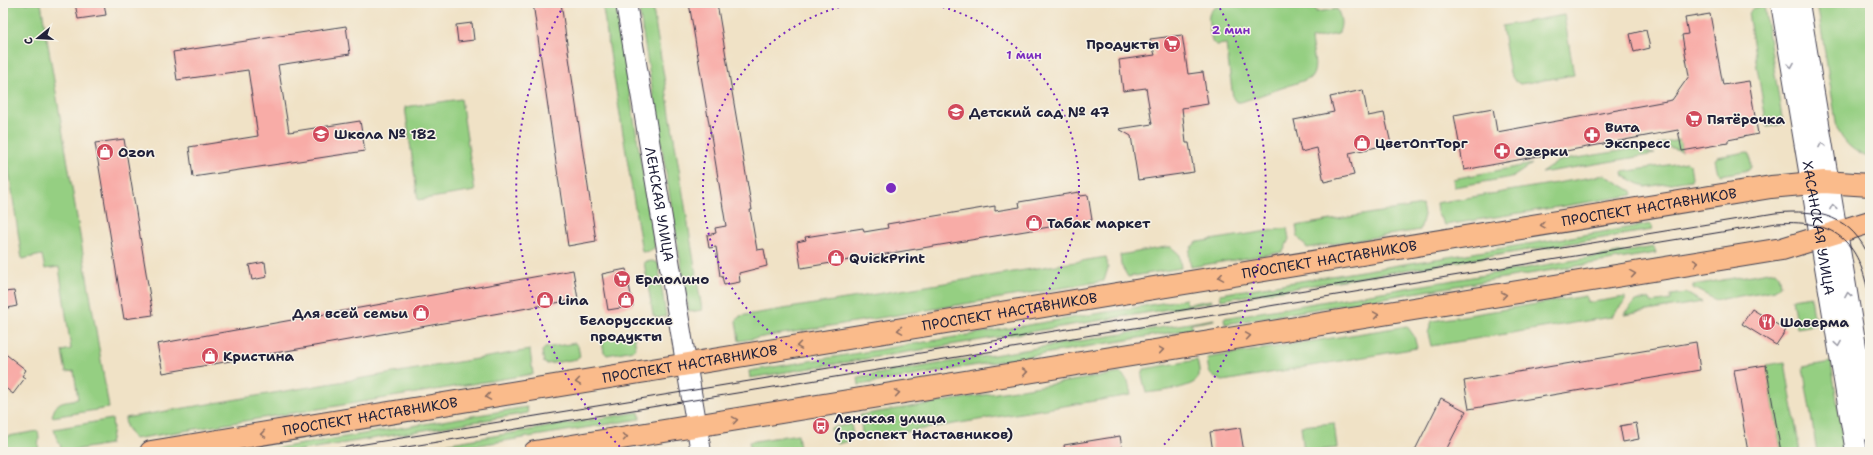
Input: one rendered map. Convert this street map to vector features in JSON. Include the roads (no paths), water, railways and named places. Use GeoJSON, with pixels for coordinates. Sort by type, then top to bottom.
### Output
{"type":"FeatureCollection","features":[{"type":"Feature","properties":{"kind":"main road","name":"ПРОСПЕКТ НАСТАВНИКОВ"},"geometry":{"type":"LineString","coordinates":[[151,452],[1764,188],[1820,184],[1870,185]]}},
{"type":"Feature","properties":{"kind":"main road"},"geometry":{"type":"LineString","coordinates":[[535,452],[1774,251],[1870,222]]}},
{"type":"Feature","properties":{"kind":"street","name":"ЛЕНСКАЯ УЛИЦА"},"geometry":{"type":"LineString","coordinates":[[626,3],[700,452]]}},
{"type":"Feature","properties":{"kind":"street","name":"ХАСАНСКАЯ УЛИЦА"},"geometry":{"type":"LineString","coordinates":[[1781,3],[1820,184]]}},
{"type":"Feature","properties":{"kind":"street","name":"ХАСАНСКАЯ УЛИЦА"},"geometry":{"type":"LineString","coordinates":[[1799,3],[1820,184],[1828,234],[1856,452]]}},
{"type":"Feature","properties":{"kind":"street","name":"ХАСАНСКАЯ УЛИЦА"},"geometry":{"type":"LineString","coordinates":[[1828,234],[1870,431]]}},
{"type":"Feature","properties":{"kind":"tram line"},"geometry":{"type":"LineString","coordinates":[[316,452],[1775,213],[1806,212],[1832,218],[1844,224],[1854,233],[1863,244],[1870,259]]}},
{"type":"Feature","properties":{"kind":"tram line"},"geometry":{"type":"LineString","coordinates":[[376,452],[1777,223],[1798,223],[1816,226],[1831,231],[1843,239],[1853,251],[1860,265],[1866,282],[1870,303]]}},
{"type":"Feature","properties":{"kind":"place","name":"Продукты"},"geometry":{"type":"Point","coordinates":[1172,44]}},
{"type":"Feature","properties":{"kind":"place","name":"Детский сад № 47"},"geometry":{"type":"Point","coordinates":[956,112]}},
{"type":"Feature","properties":{"kind":"place","name":"Пятёрочка"},"geometry":{"type":"Point","coordinates":[1694,119]}},
{"type":"Feature","properties":{"kind":"place","name":"Школа № 182"},"geometry":{"type":"Point","coordinates":[321,134]}},
{"type":"Feature","properties":{"kind":"place","name":"Вита Экспресс"},"geometry":{"type":"Point","coordinates":[1592,135]}},
{"type":"Feature","properties":{"kind":"place","name":"ЦветОптТорг"},"geometry":{"type":"Point","coordinates":[1362,143]}},
{"type":"Feature","properties":{"kind":"place","name":"Озерки"},"geometry":{"type":"Point","coordinates":[1502,151]}},
{"type":"Feature","properties":{"kind":"place","name":"Ozon"},"geometry":{"type":"Point","coordinates":[105,152]}},
{"type":"Feature","properties":{"kind":"place","name":"Табак маркет"},"geometry":{"type":"Point","coordinates":[1034,223]}},
{"type":"Feature","properties":{"kind":"place","name":"QuickPrint"},"geometry":{"type":"Point","coordinates":[836,258]}},
{"type":"Feature","properties":{"kind":"place","name":"Ермолино"},"geometry":{"type":"Point","coordinates":[622,279]}},
{"type":"Feature","properties":{"kind":"place","name":"Lina"},"geometry":{"type":"Point","coordinates":[545,300]}},
{"type":"Feature","properties":{"kind":"place","name":"Белорусские продукты"},"geometry":{"type":"Point","coordinates":[626,300]}},
{"type":"Feature","properties":{"kind":"place","name":"Для всей семьи"},"geometry":{"type":"Point","coordinates":[421,313]}},
{"type":"Feature","properties":{"kind":"place","name":"Шаверма"},"geometry":{"type":"Point","coordinates":[1767,322]}},
{"type":"Feature","properties":{"kind":"place","name":"Кристина"},"geometry":{"type":"Point","coordinates":[210,356]}},
{"type":"Feature","properties":{"kind":"place","name":"Ленская улица (проспект Наставников)"},"geometry":{"type":"Point","coordinates":[821,426]}}]}
